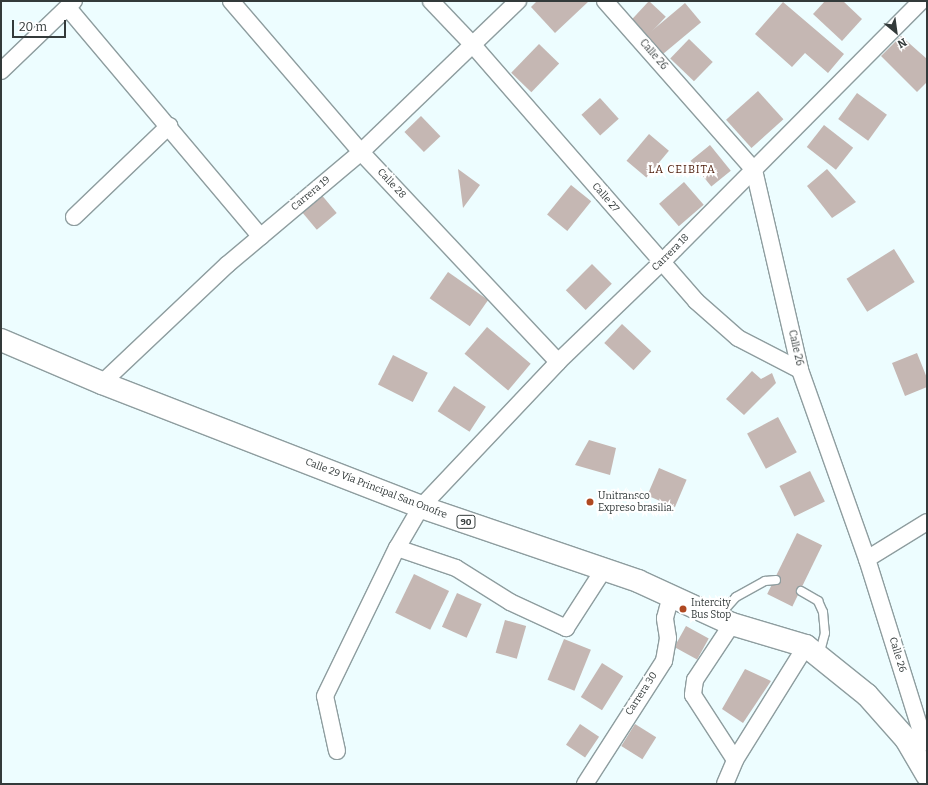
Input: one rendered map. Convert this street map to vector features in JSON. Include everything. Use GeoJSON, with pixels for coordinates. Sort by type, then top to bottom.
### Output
{"type":"FeatureCollection","features":[{"type":"Feature","properties":{"kind":"main road","name":"Calle 29 Vía Principal San Onofre"},"geometry":{"type":"LineString","coordinates":[[1,340],[102,384],[421,507],[604,569],[670,596],[725,621],[813,651],[919,739]]}},
{"type":"Feature","properties":{"kind":"main road","name":"Calle 26"},"geometry":{"type":"LineString","coordinates":[[919,739],[927,775]]}},
{"type":"Feature","properties":{"kind":"street","name":"Calle 28"},"geometry":{"type":"LineString","coordinates":[[231,1],[361,152],[558,362]]}},
{"type":"Feature","properties":{"kind":"street","name":"Calle 27"},"geometry":{"type":"LineString","coordinates":[[431,1],[472,44],[661,263],[696,301],[738,338],[800,370]]}},
{"type":"Feature","properties":{"kind":"street","name":"Carrera 19"},"geometry":{"type":"LineString","coordinates":[[102,384],[228,264],[361,152],[518,1]]}},
{"type":"Feature","properties":{"kind":"street","name":"Calle 26"},"geometry":{"type":"LineString","coordinates":[[605,1],[754,170],[800,370],[868,559],[919,739]]}},
{"type":"Feature","properties":{"kind":"street","name":"Carrera 18"},"geometry":{"type":"LineString","coordinates":[[337,751],[325,696],[397,548],[421,507],[558,362],[661,263],[921,1]]}},
{"type":"Feature","properties":{"kind":"street"},"geometry":{"type":"LineString","coordinates":[[1,71],[71,5],[261,236]]}},
{"type":"Feature","properties":{"kind":"street"},"geometry":{"type":"LineString","coordinates":[[74,217],[169,126]]}},
{"type":"Feature","properties":{"kind":"street"},"geometry":{"type":"LineString","coordinates":[[868,559],[927,522]]}},
{"type":"Feature","properties":{"kind":"street"},"geometry":{"type":"LineString","coordinates":[[397,548],[456,568],[510,602],[566,628],[604,569]]}},
{"type":"Feature","properties":{"kind":"street","name":"Carrera 30"},"geometry":{"type":"LineString","coordinates":[[585,784],[664,661],[668,638],[665,618],[670,596]]}},
{"type":"Feature","properties":{"kind":"street"},"geometry":{"type":"LineString","coordinates":[[725,621],[695,680],[693,695],[735,760]]}},
{"type":"Feature","properties":{"kind":"street"},"geometry":{"type":"LineString","coordinates":[[725,784],[735,760],[813,651]]}},
{"type":"Feature","properties":{"kind":"lane"},"geometry":{"type":"LineString","coordinates":[[725,621],[736,597],[765,581],[776,580]]}},
{"type":"Feature","properties":{"kind":"lane"},"geometry":{"type":"LineString","coordinates":[[801,591],[818,601],[823,612],[825,633],[813,651]]}},
{"type":"Feature","properties":{"kind":"building"},"geometry":{"type":"Polygon","coordinates":[[[537,1],[589,1],[555,33],[531,7],[537,1]]]}},
{"type":"Feature","properties":{"kind":"building"},"geometry":{"type":"Polygon","coordinates":[[[649,1],[666,17],[645,39],[628,24],[649,1]]]}},
{"type":"Feature","properties":{"kind":"building"},"geometry":{"type":"Polygon","coordinates":[[[825,1],[843,1],[862,19],[842,41],[813,14],[825,1]]]}},
{"type":"Feature","properties":{"kind":"building"},"geometry":{"type":"Polygon","coordinates":[[[783,2],[844,54],[828,73],[805,53],[792,67],[755,34],[783,2]]]}},
{"type":"Feature","properties":{"kind":"building"},"geometry":{"type":"Polygon","coordinates":[[[685,3],[701,22],[661,56],[645,36],[685,3]]]}},
{"type":"Feature","properties":{"kind":"building"},"geometry":{"type":"Polygon","coordinates":[[[901,36],[927,59],[927,82],[917,92],[881,56],[901,36]]]}},
{"type":"Feature","properties":{"kind":"building"},"geometry":{"type":"Polygon","coordinates":[[[689,39],[713,62],[694,81],[670,58],[689,39]]]}},
{"type":"Feature","properties":{"kind":"building"},"geometry":{"type":"Polygon","coordinates":[[[539,44],[559,63],[531,92],[511,73],[539,44]]]}},
{"type":"Feature","properties":{"kind":"building"},"geometry":{"type":"Polygon","coordinates":[[[758,91],[783,119],[751,148],[726,120],[758,91]]]}},
{"type":"Feature","properties":{"kind":"building"},"geometry":{"type":"Polygon","coordinates":[[[857,93],[887,115],[868,141],[838,119],[857,93]]]}},
{"type":"Feature","properties":{"kind":"building"},"geometry":{"type":"Polygon","coordinates":[[[600,98],[619,119],[600,136],[581,115],[600,98]]]}},
{"type":"Feature","properties":{"kind":"building"},"geometry":{"type":"Polygon","coordinates":[[[421,116],[440,136],[424,152],[404,132],[421,116]]]}},
{"type":"Feature","properties":{"kind":"building"},"geometry":{"type":"Polygon","coordinates":[[[824,125],[853,148],[836,170],[807,147],[824,125]]]}},
{"type":"Feature","properties":{"kind":"building"},"geometry":{"type":"Polygon","coordinates":[[[649,134],[669,151],[646,178],[627,161],[649,134]]]}},
{"type":"Feature","properties":{"kind":"building"},"geometry":{"type":"Polygon","coordinates":[[[710,145],[731,171],[711,186],[691,161],[710,145]]]}},
{"type":"Feature","properties":{"kind":"building"},"geometry":{"type":"Polygon","coordinates":[[[458,169],[480,185],[463,208],[458,169]]]}},
{"type":"Feature","properties":{"kind":"building"},"geometry":{"type":"Polygon","coordinates":[[[827,169],[856,202],[832,218],[807,186],[827,169]]]}},
{"type":"Feature","properties":{"kind":"building"},"geometry":{"type":"Polygon","coordinates":[[[684,182],[704,205],[679,226],[659,204],[684,182]]]}},
{"type":"Feature","properties":{"kind":"building"},"geometry":{"type":"Polygon","coordinates":[[[571,185],[591,201],[567,231],[547,215],[571,185]]]}},
{"type":"Feature","properties":{"kind":"building"},"geometry":{"type":"Polygon","coordinates":[[[320,193],[337,213],[317,230],[300,210],[320,193]]]}},
{"type":"Feature","properties":{"kind":"building"},"geometry":{"type":"Polygon","coordinates":[[[894,249],[915,282],[867,312],[847,279],[894,249]]]}},
{"type":"Feature","properties":{"kind":"building"},"geometry":{"type":"Polygon","coordinates":[[[592,264],[612,284],[586,310],[566,290],[592,264]]]}},
{"type":"Feature","properties":{"kind":"building"},"geometry":{"type":"Polygon","coordinates":[[[448,272],[488,300],[470,326],[430,298],[448,272]]]}},
{"type":"Feature","properties":{"kind":"building"},"geometry":{"type":"Polygon","coordinates":[[[622,324],[651,351],[634,370],[604,343],[622,324]]]}},
{"type":"Feature","properties":{"kind":"building"},"geometry":{"type":"Polygon","coordinates":[[[487,327],[531,364],[508,390],[465,354],[487,327]]]}},
{"type":"Feature","properties":{"kind":"building"},"geometry":{"type":"Polygon","coordinates":[[[917,353],[927,378],[927,387],[905,396],[892,363],[917,353]]]}},
{"type":"Feature","properties":{"kind":"building"},"geometry":{"type":"Polygon","coordinates":[[[393,355],[428,373],[413,402],[378,384],[393,355]]]}},
{"type":"Feature","properties":{"kind":"building"},"geometry":{"type":"Polygon","coordinates":[[[752,371],[761,379],[772,373],[776,383],[744,415],[726,399],[752,371]]]}},
{"type":"Feature","properties":{"kind":"building"},"geometry":{"type":"Polygon","coordinates":[[[454,386],[486,407],[470,432],[438,411],[454,386]]]}},
{"type":"Feature","properties":{"kind":"building"},"geometry":{"type":"Polygon","coordinates":[[[778,417],[797,452],[766,469],[747,433],[778,417]]]}},
{"type":"Feature","properties":{"kind":"building"},"geometry":{"type":"Polygon","coordinates":[[[589,440],[616,448],[610,475],[575,465],[589,440]]]}},
{"type":"Feature","properties":{"kind":"building"},"geometry":{"type":"Polygon","coordinates":[[[659,468],[687,480],[675,507],[647,496],[659,468]]]}},
{"type":"Feature","properties":{"kind":"building"},"geometry":{"type":"Polygon","coordinates":[[[810,471],[825,502],[794,516],[779,486],[810,471]]]}},
{"type":"Feature","properties":{"kind":"building"},"geometry":{"type":"Polygon","coordinates":[[[797,533],[822,545],[792,606],[767,594],[797,533]]]}},
{"type":"Feature","properties":{"kind":"building"},"geometry":{"type":"Polygon","coordinates":[[[414,574],[449,591],[430,630],[395,613],[414,574]]]}},
{"type":"Feature","properties":{"kind":"building"},"geometry":{"type":"Polygon","coordinates":[[[457,593],[482,604],[467,638],[442,627],[457,593]]]}},
{"type":"Feature","properties":{"kind":"building"},"geometry":{"type":"Polygon","coordinates":[[[505,620],[526,626],[517,659],[496,653],[505,620]]]}},
{"type":"Feature","properties":{"kind":"building"},"geometry":{"type":"Polygon","coordinates":[[[686,626],[709,639],[697,660],[674,647],[686,626]]]}},
{"type":"Feature","properties":{"kind":"building"},"geometry":{"type":"Polygon","coordinates":[[[564,639],[591,650],[574,691],[548,680],[564,639]]]}},
{"type":"Feature","properties":{"kind":"building"},"geometry":{"type":"Polygon","coordinates":[[[602,663],[623,676],[602,710],[581,697],[602,663]]]}},
{"type":"Feature","properties":{"kind":"building"},"geometry":{"type":"Polygon","coordinates":[[[745,669],[771,681],[743,723],[722,709],[745,669]]]}},
{"type":"Feature","properties":{"kind":"building"},"geometry":{"type":"Polygon","coordinates":[[[580,724],[599,737],[585,758],[566,745],[580,724]]]}},
{"type":"Feature","properties":{"kind":"building"},"geometry":{"type":"Polygon","coordinates":[[[635,724],[656,737],[642,759],[621,746],[635,724]]]}},
{"type":"Feature","properties":{"kind":"place","name":"Unitransco Expreso brasilia."},"geometry":{"type":"Point","coordinates":[590,502]}},
{"type":"Feature","properties":{"kind":"place","name":"Intercity Bus Stop"},"geometry":{"type":"Point","coordinates":[683,609]}},
{"type":"Feature","properties":{"kind":"district","name":"LA CEIBITA"},"geometry":{"type":"Point","coordinates":[682,170]}}]}
